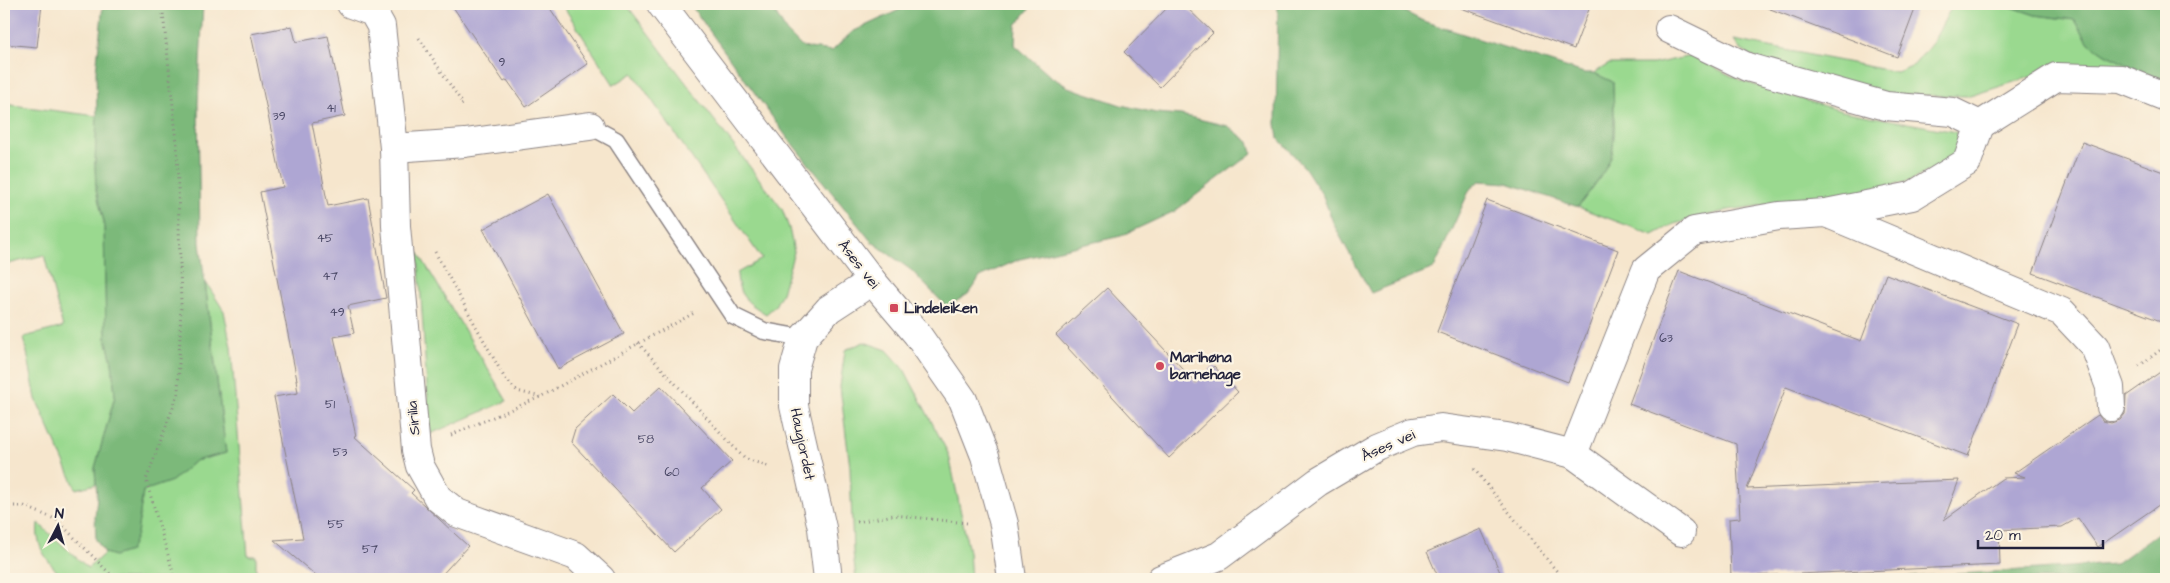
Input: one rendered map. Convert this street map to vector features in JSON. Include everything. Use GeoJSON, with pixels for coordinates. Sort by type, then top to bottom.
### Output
{"type":"FeatureCollection","features":[{"type":"Feature","properties":{"kind":"street","name":"Sirilia"},"geometry":{"type":"LineString","coordinates":[[351,4],[373,12],[381,26],[394,148],[396,226],[416,450],[420,466],[438,498],[457,512],[576,556],[601,579]]}},
{"type":"Feature","properties":{"kind":"street","name":"Åses vei"},"geometry":{"type":"LineString","coordinates":[[661,4],[872,281],[917,334],[963,400],[985,456],[1004,524],[1012,579]]}},
{"type":"Feature","properties":{"kind":"street"},"geometry":{"type":"LineString","coordinates":[[1669,29],[1747,67],[1886,106],[1953,112],[1980,125]]}},
{"type":"Feature","properties":{"kind":"street"},"geometry":{"type":"LineString","coordinates":[[1573,454],[1646,270],[1694,231],[1779,216],[1826,213],[1912,196],[1968,162],[1980,125],[2056,77],[2120,79],[2166,97]]}},
{"type":"Feature","properties":{"kind":"street"},"geometry":{"type":"LineString","coordinates":[[394,148],[465,143],[590,126]]}},
{"type":"Feature","properties":{"kind":"street"},"geometry":{"type":"LineString","coordinates":[[1826,213],[2062,312],[2095,347],[2110,387],[2110,407]]}},
{"type":"Feature","properties":{"kind":"street","name":"Haugjordet"},"geometry":{"type":"LineString","coordinates":[[828,579],[822,528],[794,406],[794,370],[803,338],[829,309],[872,281]]}},
{"type":"Feature","properties":{"kind":"street","name":"Åses vei"},"geometry":{"type":"LineString","coordinates":[[1161,579],[1220,556],[1318,482],[1377,447],[1413,432],[1441,428],[1507,437],[1573,454],[1681,532]]}},
{"type":"Feature","properties":{"kind":"lane"},"geometry":{"type":"LineString","coordinates":[[590,126],[616,140],[733,316],[764,332],[803,338]]}},
{"type":"Feature","properties":{"kind":"path"},"geometry":{"type":"LineString","coordinates":[[162,4],[178,143],[182,305],[178,394],[146,480],[173,572],[173,579]]}},
{"type":"Feature","properties":{"kind":"path"},"geometry":{"type":"LineString","coordinates":[[419,37],[463,104]]}},
{"type":"Feature","properties":{"kind":"path"},"geometry":{"type":"LineString","coordinates":[[396,226],[418,234],[437,254],[504,377],[517,391],[540,397]]}},
{"type":"Feature","properties":{"kind":"path"},"geometry":{"type":"LineString","coordinates":[[416,450],[540,397],[721,298]]}},
{"type":"Feature","properties":{"kind":"path"},"geometry":{"type":"LineString","coordinates":[[638,343],[744,458],[772,468],[808,466]]}},
{"type":"Feature","properties":{"kind":"path"},"geometry":{"type":"LineString","coordinates":[[1441,428],[1563,579]]}},
{"type":"Feature","properties":{"kind":"path"},"geometry":{"type":"LineString","coordinates":[[4,506],[24,506],[57,520],[115,579]]}},
{"type":"Feature","properties":{"kind":"path"},"geometry":{"type":"LineString","coordinates":[[822,528],[894,515],[948,522],[1004,524]]}},
{"type":"Feature","properties":{"kind":"green space"},"geometry":{"type":"Polygon","coordinates":[[[103,4],[203,4],[198,103],[200,243],[226,453],[195,461],[172,481],[143,491],[137,534],[130,551],[114,556],[105,553],[96,540],[95,517],[97,497],[95,468],[115,396],[112,362],[106,338],[104,222],[96,190],[95,163],[96,72],[103,4]]]}},
{"type":"Feature","properties":{"kind":"green space"},"geometry":{"type":"Polygon","coordinates":[[[562,4],[626,4],[782,209],[789,228],[794,252],[782,293],[775,306],[766,314],[745,298],[739,288],[737,273],[762,259],[633,73],[614,85],[562,4]]]}},
{"type":"Feature","properties":{"kind":"green space"},"geometry":{"type":"Polygon","coordinates":[[[690,4],[770,4],[786,31],[802,47],[832,51],[852,32],[912,4],[1027,4],[1029,9],[1016,25],[1015,45],[1050,76],[1068,87],[1121,105],[1156,113],[1181,115],[1228,126],[1249,142],[1252,153],[1175,211],[1121,236],[1020,259],[980,277],[968,294],[947,307],[911,270],[871,241],[786,136],[690,4]]]}},
{"type":"Feature","properties":{"kind":"green space"},"geometry":{"type":"Polygon","coordinates":[[[1278,4],[1389,4],[1423,21],[1584,73],[1594,73],[1613,82],[1614,122],[1610,159],[1596,184],[1578,207],[1507,183],[1479,181],[1470,189],[1434,268],[1371,293],[1334,225],[1323,196],[1305,168],[1278,138],[1276,124],[1278,4]]]}},
{"type":"Feature","properties":{"kind":"green space"},"geometry":{"type":"Polygon","coordinates":[[[1953,4],[2003,4],[2035,15],[2075,20],[2089,43],[2105,54],[2166,83],[2052,70],[1970,96],[1900,95],[1858,89],[1759,60],[1741,50],[1734,40],[1897,72],[1914,65],[1933,42],[1953,4]]]}},
{"type":"Feature","properties":{"kind":"green space"},"geometry":{"type":"Polygon","coordinates":[[[2003,4],[2166,4],[2166,83],[2105,54],[2089,43],[2075,20],[2035,15],[2003,4]]]}},
{"type":"Feature","properties":{"kind":"green space"},"geometry":{"type":"Polygon","coordinates":[[[1691,56],[1742,81],[1842,111],[1956,132],[1958,147],[1955,157],[1910,181],[1872,191],[1729,210],[1674,224],[1653,235],[1578,207],[1607,166],[1612,152],[1614,122],[1613,82],[1594,73],[1609,64],[1653,64],[1691,56]]]}},
{"type":"Feature","properties":{"kind":"green space"},"geometry":{"type":"Polygon","coordinates":[[[4,104],[97,116],[96,190],[104,222],[106,338],[112,362],[115,396],[95,468],[96,484],[76,489],[36,399],[24,337],[63,327],[44,255],[4,265],[4,104]]]}},
{"type":"Feature","properties":{"kind":"green space"},"geometry":{"type":"Polygon","coordinates":[[[418,252],[507,401],[430,434],[418,252]]]}},
{"type":"Feature","properties":{"kind":"green space"},"geometry":{"type":"Polygon","coordinates":[[[205,281],[224,311],[231,347],[248,556],[256,556],[256,579],[63,579],[44,554],[39,540],[38,523],[88,568],[105,553],[114,556],[137,534],[143,491],[172,481],[195,461],[226,453],[205,281]]]}},
{"type":"Feature","properties":{"kind":"green space"},"geometry":{"type":"Polygon","coordinates":[[[864,342],[887,350],[904,369],[949,455],[969,552],[971,579],[856,579],[853,552],[850,467],[840,387],[845,350],[864,342]]]}},
{"type":"Feature","properties":{"kind":"green space"},"geometry":{"type":"Polygon","coordinates":[[[2166,527],[2166,579],[1883,579],[2115,564],[2166,527]]]}},
{"type":"Feature","properties":{"kind":"building"},"geometry":{"type":"Polygon","coordinates":[[[4,4],[42,4],[37,47],[4,44],[4,4]]]}},
{"type":"Feature","properties":{"kind":"building"},"geometry":{"type":"Polygon","coordinates":[[[451,4],[547,4],[588,64],[526,107],[507,80],[504,82],[451,4]]]}},
{"type":"Feature","properties":{"kind":"building"},"geometry":{"type":"Polygon","coordinates":[[[1171,4],[1183,4],[1213,33],[1160,87],[1124,52],[1171,4]]]}},
{"type":"Feature","properties":{"kind":"building"},"geometry":{"type":"Polygon","coordinates":[[[1462,4],[1591,4],[1574,49],[1461,8],[1462,4]]]}},
{"type":"Feature","properties":{"kind":"building"},"geometry":{"type":"Polygon","coordinates":[[[1766,4],[1917,4],[1897,57],[1765,7],[1766,4]]]}},
{"type":"Feature","properties":{"kind":"building"},"geometry":{"type":"Polygon","coordinates":[[[292,26],[296,42],[328,36],[345,116],[312,123],[328,206],[368,198],[386,298],[348,306],[354,333],[334,337],[356,436],[354,436],[414,490],[411,493],[468,546],[438,579],[320,579],[274,540],[303,538],[274,397],[298,393],[260,192],[283,187],[251,34],[292,26]]]}},
{"type":"Feature","properties":{"kind":"building"},"geometry":{"type":"Polygon","coordinates":[[[2082,142],[2166,173],[2166,323],[2033,273],[2082,142]]]}},
{"type":"Feature","properties":{"kind":"building"},"geometry":{"type":"Polygon","coordinates":[[[548,194],[624,334],[558,369],[483,229],[548,194]]]}},
{"type":"Feature","properties":{"kind":"building"},"geometry":{"type":"Polygon","coordinates":[[[1487,200],[1618,250],[1568,382],[1437,332],[1487,200]]]}},
{"type":"Feature","properties":{"kind":"building"},"geometry":{"type":"Polygon","coordinates":[[[1679,271],[1861,341],[1886,274],[2018,324],[1968,456],[1786,387],[1747,489],[1959,480],[1944,520],[2003,478],[2025,477],[2014,473],[2098,415],[2103,421],[2111,423],[2120,420],[2125,414],[2126,396],[2166,368],[2166,500],[2098,547],[2078,518],[2062,527],[1999,530],[2000,565],[1731,577],[1729,519],[1740,518],[1736,444],[1629,404],[1679,271]]]}},
{"type":"Feature","properties":{"kind":"building"},"geometry":{"type":"Polygon","coordinates":[[[1107,288],[1196,383],[1214,366],[1238,392],[1169,458],[1056,335],[1107,288]]]}},
{"type":"Feature","properties":{"kind":"building"},"geometry":{"type":"Polygon","coordinates":[[[661,386],[732,461],[702,488],[721,509],[674,552],[571,442],[575,429],[613,394],[632,413],[661,386]]]}},
{"type":"Feature","properties":{"kind":"building"},"geometry":{"type":"Polygon","coordinates":[[[1481,529],[1503,579],[1439,579],[1427,552],[1481,529]]]}},
{"type":"Feature","properties":{"kind":"place","name":"Lindeleiken"},"geometry":{"type":"Point","coordinates":[894,308]}},
{"type":"Feature","properties":{"kind":"place","name":"Marihøna barnehage"},"geometry":{"type":"Point","coordinates":[1160,366]}}]}
